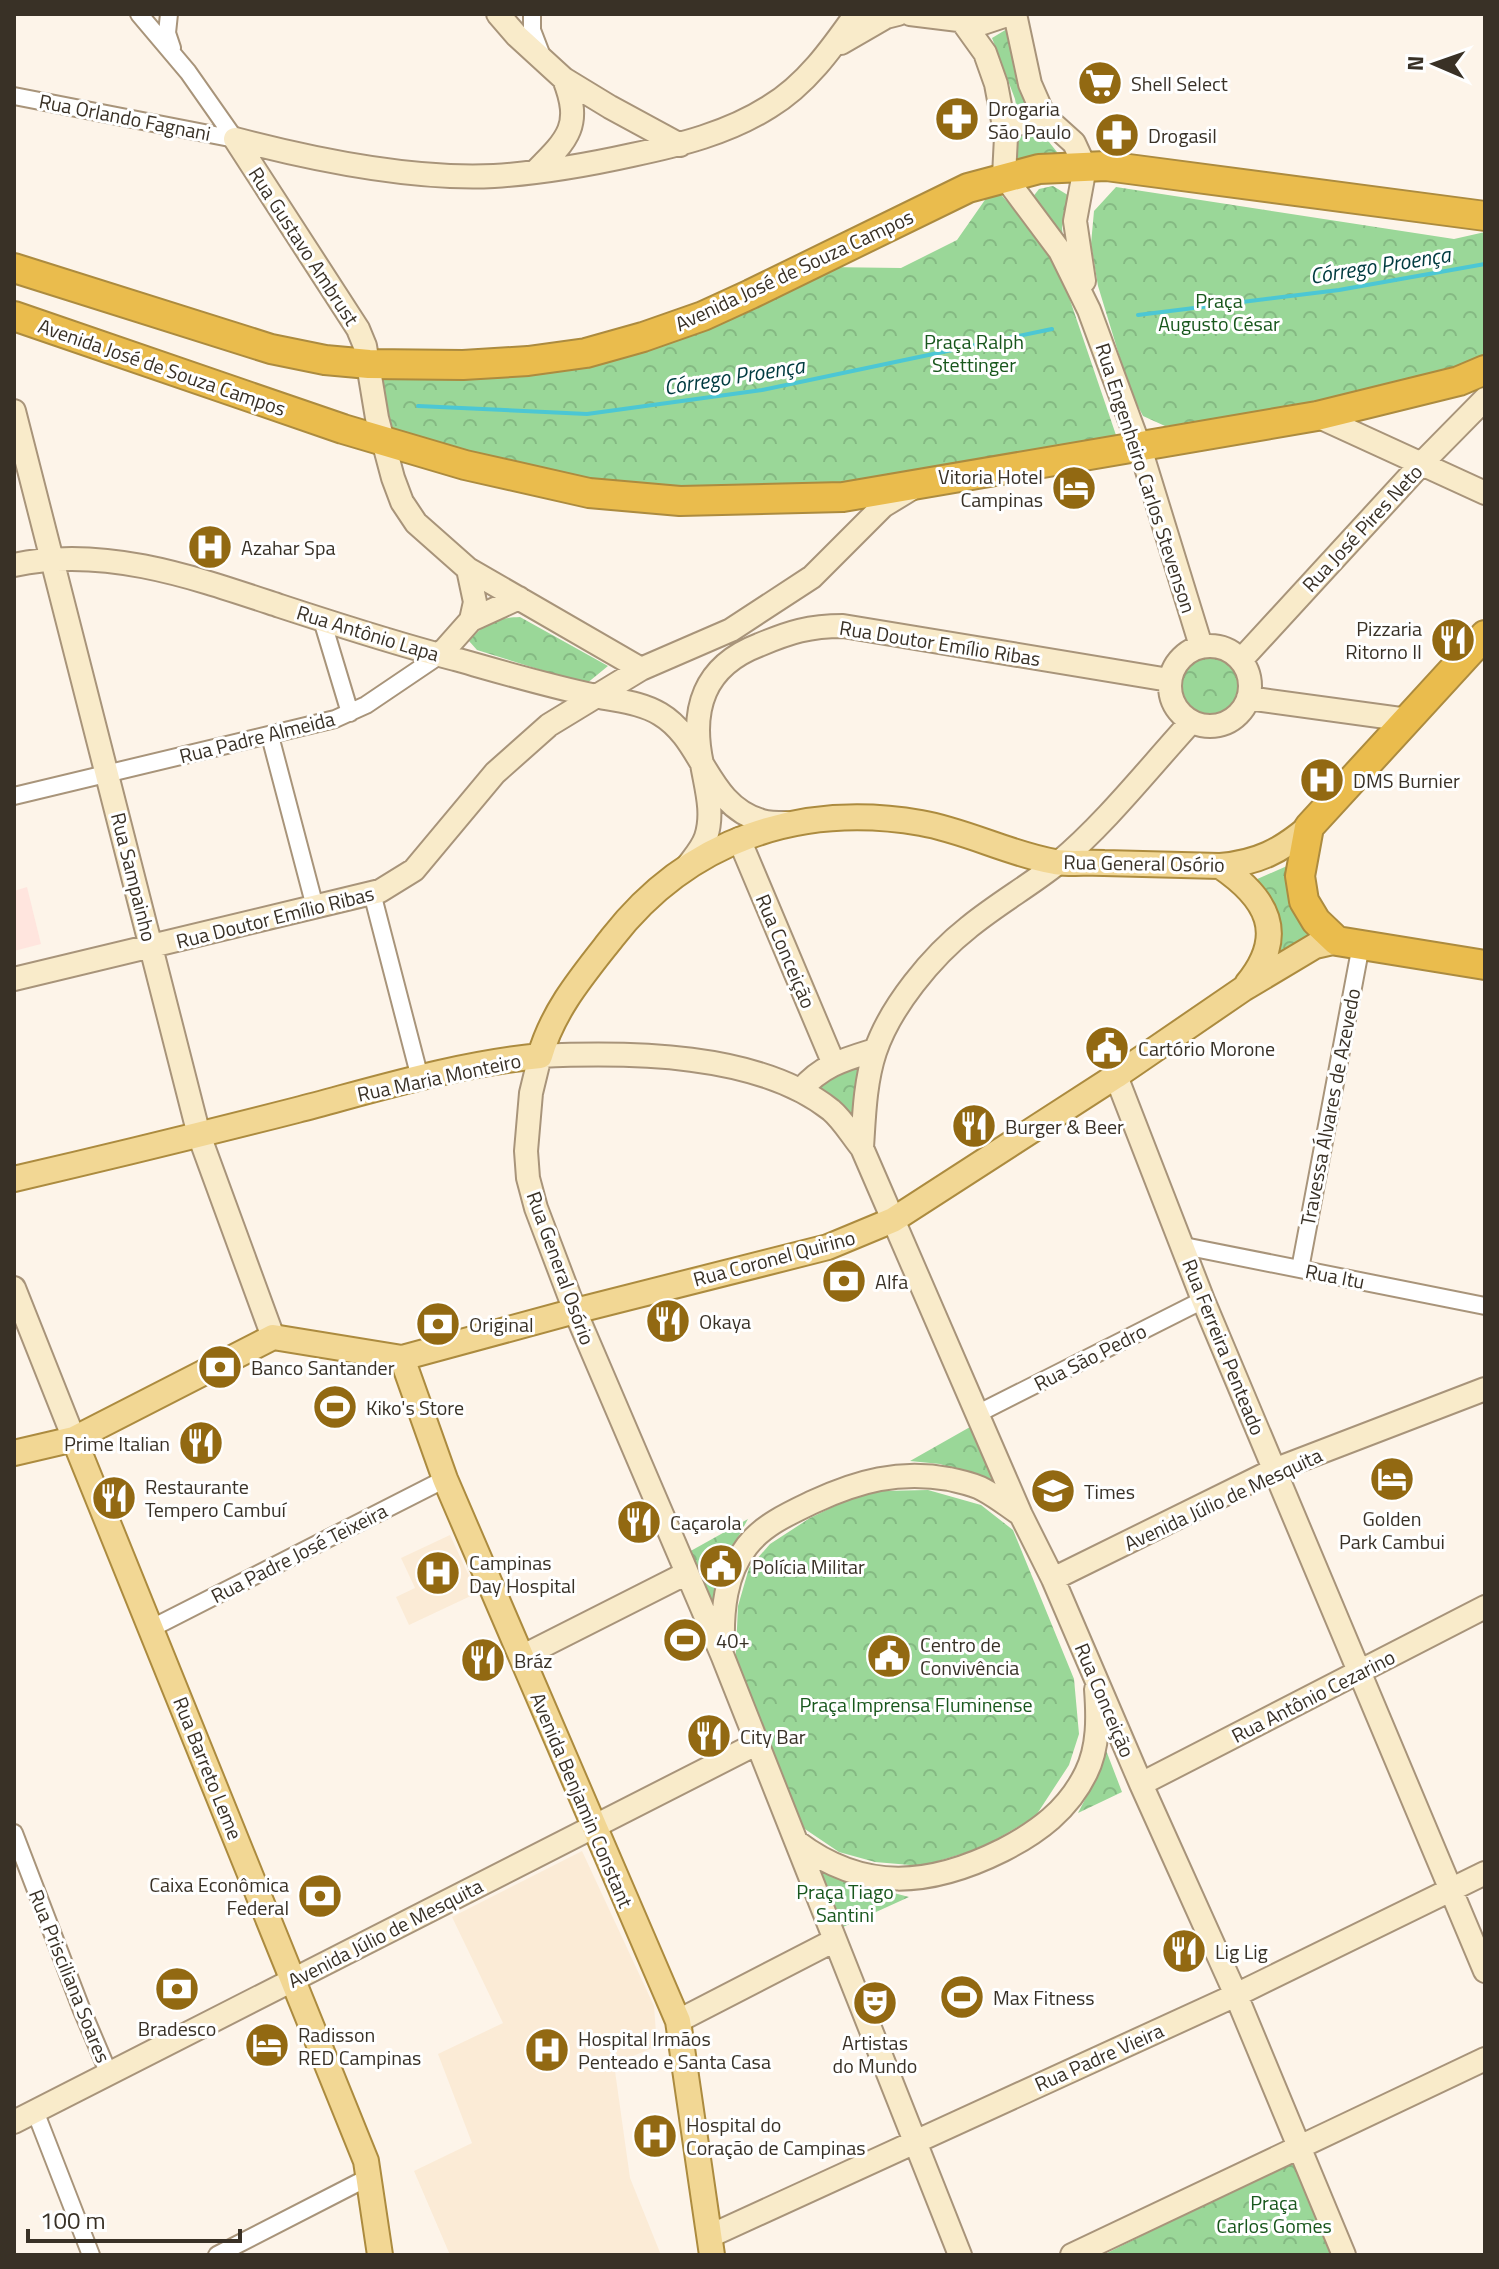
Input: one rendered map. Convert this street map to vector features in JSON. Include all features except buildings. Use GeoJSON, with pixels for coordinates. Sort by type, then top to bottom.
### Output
{"type":"FeatureCollection","features":[{"type":"Feature","properties":{"kind":"highway","name":"Avenida José de Souza Campos"},"geometry":{"type":"LineString","coordinates":[[14,268],[271,349],[325,360],[437,365],[528,361],[586,353],[643,337],[703,316],[968,188],[1039,169],[1118,167],[1485,216]]}},
{"type":"Feature","properties":{"kind":"highway"},"geometry":{"type":"LineString","coordinates":[[14,280],[111,299]]}},
{"type":"Feature","properties":{"kind":"highway","name":"Avenida José de Souza Campos"},"geometry":{"type":"LineString","coordinates":[[14,316],[383,442],[465,465],[589,493],[680,501],[843,497],[1317,416],[1459,381],[1485,370]]}},
{"type":"Feature","properties":{"kind":"highway"},"geometry":{"type":"LineString","coordinates":[[1349,943],[1316,921],[1304,901],[1300,876],[1309,827],[1485,635]]}},
{"type":"Feature","properties":{"kind":"highway","name":"Rua Coronel Quirino"},"geometry":{"type":"LineString","coordinates":[[1349,943],[1485,965]]}},
{"type":"Feature","properties":{"kind":"main road"},"geometry":{"type":"LineString","coordinates":[[498,14],[564,79],[680,145]]}},
{"type":"Feature","properties":{"kind":"main road"},"geometry":{"type":"LineString","coordinates":[[235,139],[306,158],[401,170],[493,176],[608,160],[680,145],[731,127],[771,106],[798,85],[830,51],[856,14]]}},
{"type":"Feature","properties":{"kind":"main road"},"geometry":{"type":"LineString","coordinates":[[830,51],[886,17],[898,14]]}},
{"type":"Feature","properties":{"kind":"main road"},"geometry":{"type":"LineString","coordinates":[[910,14],[960,17],[983,23],[1013,14],[1030,84],[1044,116],[1074,143],[1085,167]]}},
{"type":"Feature","properties":{"kind":"main road"},"geometry":{"type":"LineString","coordinates":[[960,17],[985,53],[996,84],[1004,124],[1004,176]]}},
{"type":"Feature","properties":{"kind":"main road"},"geometry":{"type":"LineString","coordinates":[[536,171],[568,134],[573,102],[564,79]]}},
{"type":"Feature","properties":{"kind":"main road"},"geometry":{"type":"LineString","coordinates":[[1004,124],[1024,123],[1044,116]]}},
{"type":"Feature","properties":{"kind":"main road","name":"Rua Gustavo Ambrust"},"geometry":{"type":"LineString","coordinates":[[235,139],[358,329],[369,364],[383,442],[402,502],[432,540],[468,569],[641,669]]}},
{"type":"Feature","properties":{"kind":"main road","name":"Rua Engenheiro Carlos Stevenson"},"geometry":{"type":"LineString","coordinates":[[1085,167],[1075,221],[1089,310]]}},
{"type":"Feature","properties":{"kind":"main road","name":"Rua Engenheiro Carlos Stevenson"},"geometry":{"type":"LineString","coordinates":[[1004,176],[1060,251],[1089,310],[1140,448],[1201,646]]}},
{"type":"Feature","properties":{"kind":"main road","name":"Rua José Pires Neto"},"geometry":{"type":"LineString","coordinates":[[1241,660],[1485,399]]}},
{"type":"Feature","properties":{"kind":"main road","name":"Rua Sampainho"},"geometry":{"type":"LineString","coordinates":[[14,411],[199,1135],[273,1337]]}},
{"type":"Feature","properties":{"kind":"main road"},"geometry":{"type":"LineString","coordinates":[[1317,416],[1485,493]]}},
{"type":"Feature","properties":{"kind":"main road","name":"Rua Doutor Emílio Ribas"},"geometry":{"type":"LineString","coordinates":[[14,979],[372,893],[396,883],[414,870],[495,773],[549,725],[641,669],[731,630],[812,577],[883,506],[923,482]]}},
{"type":"Feature","properties":{"kind":"main road","name":"Rua Antônio Lapa"},"geometry":{"type":"LineString","coordinates":[[14,565],[52,558],[103,561],[163,570],[440,655],[597,697],[639,705],[675,724],[701,760]]}},
{"type":"Feature","properties":{"kind":"main road"},"geometry":{"type":"LineString","coordinates":[[468,569],[475,602],[471,620]]}},
{"type":"Feature","properties":{"kind":"main road"},"geometry":{"type":"LineString","coordinates":[[812,577],[805,597],[808,615],[821,626]]}},
{"type":"Feature","properties":{"kind":"main road"},"geometry":{"type":"LineString","coordinates":[[471,620],[519,598]]}},
{"type":"Feature","properties":{"kind":"main road","name":"Rua Padre Almeida"},"geometry":{"type":"LineString","coordinates":[[440,655],[471,620]]}},
{"type":"Feature","properties":{"kind":"main road","name":"Rua Doutor Emílio Ribas"},"geometry":{"type":"LineString","coordinates":[[724,663],[780,636],[811,627],[843,626],[1169,680]]}},
{"type":"Feature","properties":{"kind":"main road"},"geometry":{"type":"LineString","coordinates":[[1216,645],[1230,650],[1241,660],[1248,672],[1250,685],[1243,709],[1225,723],[1214,726],[1191,722],[1178,712],[1170,697],[1169,680],[1180,658],[1201,646],[1216,645]]}},
{"type":"Feature","properties":{"kind":"main road"},"geometry":{"type":"LineString","coordinates":[[686,868],[703,843],[709,817],[698,710],[706,689],[724,663],[715,649],[698,646]]}},
{"type":"Feature","properties":{"kind":"main road"},"geometry":{"type":"LineString","coordinates":[[1248,698],[1408,720]]}},
{"type":"Feature","properties":{"kind":"main road"},"geometry":{"type":"LineString","coordinates":[[862,1148],[869,1074],[875,1050],[902,999],[967,928],[1059,862],[1191,722]]}},
{"type":"Feature","properties":{"kind":"main road"},"geometry":{"type":"LineString","coordinates":[[701,760],[717,791],[737,808],[762,821],[786,823]]}},
{"type":"Feature","properties":{"kind":"main road","name":"Rua General Osório"},"geometry":{"type":"LineString","coordinates":[[960,2255],[723,1657],[575,1311],[536,1208],[528,1178],[527,1121],[540,1056],[547,1032],[572,988],[630,914],[686,868],[739,839],[786,823],[844,817],[922,823],[1059,862],[1220,866],[1242,864],[1272,855],[1309,827]]}},
{"type":"Feature","properties":{"kind":"main road","name":"Rua Conceição"},"geometry":{"type":"LineString","coordinates":[[739,839],[833,1062]]}},
{"type":"Feature","properties":{"kind":"main road"},"geometry":{"type":"LineString","coordinates":[[1220,866],[1244,883],[1263,906],[1269,922],[1267,945],[1259,970],[1243,989]]}},
{"type":"Feature","properties":{"kind":"main road","name":"Rua Coronel Quirino"},"geometry":{"type":"LineString","coordinates":[[273,1337],[402,1358],[828,1247],[893,1220],[1116,1076],[1243,989],[1315,946],[1349,943]]}},
{"type":"Feature","properties":{"kind":"main road"},"geometry":{"type":"LineString","coordinates":[[801,1090],[813,1076],[833,1062],[875,1050]]}},
{"type":"Feature","properties":{"kind":"main road","name":"Rua Maria Monteiro"},"geometry":{"type":"LineString","coordinates":[[14,1179],[496,1060],[540,1056],[627,1054],[752,1071],[801,1090],[833,1112],[862,1148]]}},
{"type":"Feature","properties":{"kind":"main road","name":"Rua Ferreira Penteado"},"geometry":{"type":"LineString","coordinates":[[1116,1076],[1203,1300],[1485,1971]]}},
{"type":"Feature","properties":{"kind":"main road","name":"Rua Conceição"},"geometry":{"type":"LineString","coordinates":[[862,1148],[1021,1515],[1053,1579],[1236,1995],[1344,2255]]}},
{"type":"Feature","properties":{"kind":"main road","name":"Rua Barreto Leme"},"geometry":{"type":"LineString","coordinates":[[14,1288],[366,2161],[380,2255]]}},
{"type":"Feature","properties":{"kind":"main road"},"geometry":{"type":"LineString","coordinates":[[14,1453],[74,1439],[273,1337]]}},
{"type":"Feature","properties":{"kind":"main road","name":"Avenida Benjamin Constant"},"geometry":{"type":"LineString","coordinates":[[402,1358],[445,1479],[678,2021],[711,2246]]}},
{"type":"Feature","properties":{"kind":"main road","name":"Avenida Júlio de Mesquita"},"geometry":{"type":"LineString","coordinates":[[1053,1579],[1274,1470],[1485,1389]]}},
{"type":"Feature","properties":{"kind":"main road"},"geometry":{"type":"LineString","coordinates":[[723,1657],[725,1598],[737,1562],[760,1532],[802,1507],[868,1480],[925,1475],[982,1488],[1021,1515]]}},
{"type":"Feature","properties":{"kind":"main road"},"geometry":{"type":"LineString","coordinates":[[521,1657],[687,1573]]}},
{"type":"Feature","properties":{"kind":"main road","name":"Rua Antônio Cezarino"},"geometry":{"type":"LineString","coordinates":[[1141,1784],[1485,1607]]}},
{"type":"Feature","properties":{"kind":"main road"},"geometry":{"type":"LineString","coordinates":[[796,1841],[816,1857],[839,1868],[899,1879],[937,1876],[1025,1839],[1060,1811],[1087,1772],[1097,1715],[1094,1674]]}},
{"type":"Feature","properties":{"kind":"main road","name":"Avenida Júlio de Mesquita"},"geometry":{"type":"LineString","coordinates":[[14,2122],[756,1744]]}},
{"type":"Feature","properties":{"kind":"main road","name":"Rua Padre Vieira"},"geometry":{"type":"LineString","coordinates":[[711,2246],[916,2140],[1236,1995],[1485,1873]]}},
{"type":"Feature","properties":{"kind":"main road"},"geometry":{"type":"LineString","coordinates":[[678,2021],[835,1940]]}},
{"type":"Feature","properties":{"kind":"main road"},"geometry":{"type":"LineString","coordinates":[[1072,2255],[1485,2059]]}},
{"type":"Feature","properties":{"kind":"street","name":"Rua Gustavo Ambrust"},"geometry":{"type":"LineString","coordinates":[[139,14],[176,57],[235,139]]}},
{"type":"Feature","properties":{"kind":"street"},"geometry":{"type":"LineString","coordinates":[[169,14],[167,33],[176,57]]}},
{"type":"Feature","properties":{"kind":"street"},"geometry":{"type":"LineString","coordinates":[[532,14],[532,30],[543,58]]}},
{"type":"Feature","properties":{"kind":"street","name":"Rua Orlando Fagnani"},"geometry":{"type":"LineString","coordinates":[[14,96],[235,139]]}},
{"type":"Feature","properties":{"kind":"street"},"geometry":{"type":"LineString","coordinates":[[322,620],[350,713]]}},
{"type":"Feature","properties":{"kind":"street","name":"Rua Padre Almeida"},"geometry":{"type":"LineString","coordinates":[[14,796],[270,736],[350,713],[440,655]]}},
{"type":"Feature","properties":{"kind":"street"},"geometry":{"type":"LineString","coordinates":[[270,736],[315,907]]}},
{"type":"Feature","properties":{"kind":"street"},"geometry":{"type":"LineString","coordinates":[[372,893],[420,1078]]}},
{"type":"Feature","properties":{"kind":"street","name":"Travessa Álvares de Azevedo"},"geometry":{"type":"LineString","coordinates":[[1300,1269],[1349,943]]}},
{"type":"Feature","properties":{"kind":"street","name":"Rua Itu"},"geometry":{"type":"LineString","coordinates":[[1184,1246],[1485,1306]]}},
{"type":"Feature","properties":{"kind":"street","name":"Rua São Pedro"},"geometry":{"type":"LineString","coordinates":[[977,1414],[1203,1300]]}},
{"type":"Feature","properties":{"kind":"street","name":"Rua Padre José Teixeira"},"geometry":{"type":"LineString","coordinates":[[152,1628],[445,1479]]}},
{"type":"Feature","properties":{"kind":"street","name":"Rua Prisciliana Soares"},"geometry":{"type":"LineString","coordinates":[[14,1833],[109,2074]]}},
{"type":"Feature","properties":{"kind":"street"},"geometry":{"type":"LineString","coordinates":[[35,2111],[91,2255]]}},
{"type":"Feature","properties":{"kind":"street"},"geometry":{"type":"LineString","coordinates":[[217,2255],[369,2177]]}},
{"type":"Feature","properties":{"kind":"shaded area"},"geometry":{"type":"Polygon","coordinates":[[[27,887],[41,944],[14,951],[14,891],[27,887]]]}},
{"type":"Feature","properties":{"kind":"shaded area","name":"Campinas Day Hospital"},"geometry":{"type":"Polygon","coordinates":[[[450,1535],[477,1593],[409,1625],[396,1597],[415,1588],[401,1558],[450,1535]]]}},
{"type":"Feature","properties":{"kind":"shaded area","name":"Hospital Irmãos Penteado e Santa Casa"},"geometry":{"type":"Polygon","coordinates":[[[582,1851],[654,2006],[657,2046],[614,2064],[630,2178],[661,2255],[450,2255],[414,2171],[472,2143],[438,2054],[503,2023],[452,1917],[582,1851]]]}},
{"type":"Feature","properties":{"kind":"green space"},"geometry":{"type":"Polygon","coordinates":[[[1007,29],[1014,69],[1029,117],[1061,157],[1013,163],[1020,127],[1015,99],[992,38],[1007,29]]]}},
{"type":"Feature","properties":{"kind":"green space"},"geometry":{"type":"Polygon","coordinates":[[[1053,186],[1071,197],[1062,227],[1063,241],[1032,198],[1039,189],[1053,186]]]}},
{"type":"Feature","properties":{"kind":"green space","name":"Praça Ralph Stettinger"},"geometry":{"type":"Polygon","coordinates":[[[994,187],[1054,253],[1117,438],[858,483],[733,488],[608,484],[385,434],[379,374],[558,371],[695,329],[826,267],[901,268],[957,240],[994,187]]]}},
{"type":"Feature","properties":{"kind":"green space","name":"Praça Augusto César"},"geometry":{"type":"Polygon","coordinates":[[[1116,187],[1454,239],[1485,232],[1485,355],[1395,388],[1235,418],[1165,426],[1143,416],[1130,391],[1098,286],[1091,244],[1094,211],[1116,187]]]}},
{"type":"Feature","properties":{"kind":"green space"},"geometry":{"type":"Polygon","coordinates":[[[520,617],[608,666],[586,684],[477,650],[469,641],[492,622],[520,617]]]}},
{"type":"Feature","properties":{"kind":"green space"},"geometry":{"type":"Polygon","coordinates":[[[1209,653],[1221,655],[1231,662],[1238,672],[1238,696],[1231,706],[1221,713],[1209,715],[1197,713],[1187,706],[1180,696],[1178,684],[1180,672],[1187,662],[1197,655],[1209,653]]]}},
{"type":"Feature","properties":{"kind":"green space"},"geometry":{"type":"Polygon","coordinates":[[[1287,866],[1297,901],[1319,936],[1279,960],[1273,909],[1255,880],[1287,866]]]}},
{"type":"Feature","properties":{"kind":"green space"},"geometry":{"type":"Polygon","coordinates":[[[864,1062],[855,1127],[812,1089],[818,1081],[864,1062]]]}},
{"type":"Feature","properties":{"kind":"green space"},"geometry":{"type":"Polygon","coordinates":[[[970,1427],[994,1482],[940,1464],[910,1461],[970,1427]]]}},
{"type":"Feature","properties":{"kind":"green space","name":"Praça Imprensa Fluminense"},"geometry":{"type":"Polygon","coordinates":[[[928,1490],[981,1505],[1013,1530],[1074,1679],[1079,1734],[1069,1765],[1035,1817],[981,1848],[922,1866],[875,1862],[839,1852],[793,1821],[735,1672],[738,1606],[749,1568],[770,1544],[810,1518],[851,1498],[883,1491],[928,1490]]]}},
{"type":"Feature","properties":{"kind":"green space"},"geometry":{"type":"Polygon","coordinates":[[[748,1519],[723,1570],[711,1624],[687,1553],[748,1519]]]}},
{"type":"Feature","properties":{"kind":"green space"},"geometry":{"type":"Polygon","coordinates":[[[1104,1745],[1122,1792],[1078,1813],[1096,1778],[1104,1745]]]}},
{"type":"Feature","properties":{"kind":"green space","name":"Praça Tiago Santini"},"geometry":{"type":"Polygon","coordinates":[[[808,1865],[833,1877],[909,1897],[832,1932],[808,1865]]]}},
{"type":"Feature","properties":{"kind":"green space","name":"Praça Carlos Gomes"},"geometry":{"type":"Polygon","coordinates":[[[1294,2160],[1335,2255],[1103,2255],[1294,2160]]]}},
{"type":"Feature","properties":{"kind":"waterway","name":"Córrego Proença"},"geometry":{"type":"LineString","coordinates":[[1138,315],[1339,290],[1485,264]]}},
{"type":"Feature","properties":{"kind":"waterway","name":"Córrego Proença"},"geometry":{"type":"LineString","coordinates":[[418,406],[587,414],[762,390],[1052,329]]}},
{"type":"Feature","properties":{"kind":"place","name":"Shell Select"},"geometry":{"type":"Point","coordinates":[1100,83]}},
{"type":"Feature","properties":{"kind":"place","name":"Drogaria São Paulo"},"geometry":{"type":"Point","coordinates":[957,119]}},
{"type":"Feature","properties":{"kind":"place","name":"Drogasil"},"geometry":{"type":"Point","coordinates":[1117,135]}},
{"type":"Feature","properties":{"kind":"place","name":"Vitoria Hotel Campinas"},"geometry":{"type":"Point","coordinates":[1074,488]}},
{"type":"Feature","properties":{"kind":"place","name":"Azahar Spa"},"geometry":{"type":"Point","coordinates":[210,547]}},
{"type":"Feature","properties":{"kind":"place","name":"Pizzaria Ritorno II"},"geometry":{"type":"Point","coordinates":[1453,640]}},
{"type":"Feature","properties":{"kind":"place","name":"DMS Burnier"},"geometry":{"type":"Point","coordinates":[1322,780]}},
{"type":"Feature","properties":{"kind":"place","name":"Cartório Morone"},"geometry":{"type":"Point","coordinates":[1107,1048]}},
{"type":"Feature","properties":{"kind":"place","name":"Burger & Beer"},"geometry":{"type":"Point","coordinates":[974,1126]}},
{"type":"Feature","properties":{"kind":"place","name":"Alfa"},"geometry":{"type":"Point","coordinates":[844,1281]}},
{"type":"Feature","properties":{"kind":"place","name":"Okaya"},"geometry":{"type":"Point","coordinates":[668,1321]}},
{"type":"Feature","properties":{"kind":"place","name":"Original"},"geometry":{"type":"Point","coordinates":[438,1324]}},
{"type":"Feature","properties":{"kind":"place","name":"Banco Santander"},"geometry":{"type":"Point","coordinates":[220,1367]}},
{"type":"Feature","properties":{"kind":"place","name":"Kiko's Store"},"geometry":{"type":"Point","coordinates":[335,1407]}},
{"type":"Feature","properties":{"kind":"place","name":"Prime Italian"},"geometry":{"type":"Point","coordinates":[201,1443]}},
{"type":"Feature","properties":{"kind":"place","name":"Golden Park Cambui"},"geometry":{"type":"Point","coordinates":[1392,1479]}},
{"type":"Feature","properties":{"kind":"place","name":"Times"},"geometry":{"type":"Point","coordinates":[1053,1491]}},
{"type":"Feature","properties":{"kind":"place","name":"Restaurante Tempero Cambuí"},"geometry":{"type":"Point","coordinates":[114,1498]}},
{"type":"Feature","properties":{"kind":"place","name":"Caçarola"},"geometry":{"type":"Point","coordinates":[639,1522]}},
{"type":"Feature","properties":{"kind":"place","name":"Polícia Militar"},"geometry":{"type":"Point","coordinates":[721,1566]}},
{"type":"Feature","properties":{"kind":"place","name":"Campinas Day Hospital"},"geometry":{"type":"Point","coordinates":[438,1573]}},
{"type":"Feature","properties":{"kind":"place","name":"40+"},"geometry":{"type":"Point","coordinates":[685,1640]}},
{"type":"Feature","properties":{"kind":"place","name":"Centro de Convivência"},"geometry":{"type":"Point","coordinates":[889,1656]}},
{"type":"Feature","properties":{"kind":"place","name":"Bráz"},"geometry":{"type":"Point","coordinates":[483,1660]}},
{"type":"Feature","properties":{"kind":"place","name":"City Bar"},"geometry":{"type":"Point","coordinates":[709,1736]}},
{"type":"Feature","properties":{"kind":"place","name":"Caixa Econômica Federal"},"geometry":{"type":"Point","coordinates":[320,1896]}},
{"type":"Feature","properties":{"kind":"place","name":"Lig Lig"},"geometry":{"type":"Point","coordinates":[1184,1951]}},
{"type":"Feature","properties":{"kind":"place","name":"Bradesco"},"geometry":{"type":"Point","coordinates":[177,1989]}},
{"type":"Feature","properties":{"kind":"place","name":"Max Fitness"},"geometry":{"type":"Point","coordinates":[962,1997]}},
{"type":"Feature","properties":{"kind":"place","name":"Artistas do Mundo"},"geometry":{"type":"Point","coordinates":[875,2003]}},
{"type":"Feature","properties":{"kind":"place","name":"Radisson RED Campinas"},"geometry":{"type":"Point","coordinates":[267,2045]}},
{"type":"Feature","properties":{"kind":"place","name":"Hospital Irmãos Penteado e Santa Casa"},"geometry":{"type":"Point","coordinates":[547,2050]}},
{"type":"Feature","properties":{"kind":"place","name":"Hospital do Coração de Campinas"},"geometry":{"type":"Point","coordinates":[655,2136]}}]}
